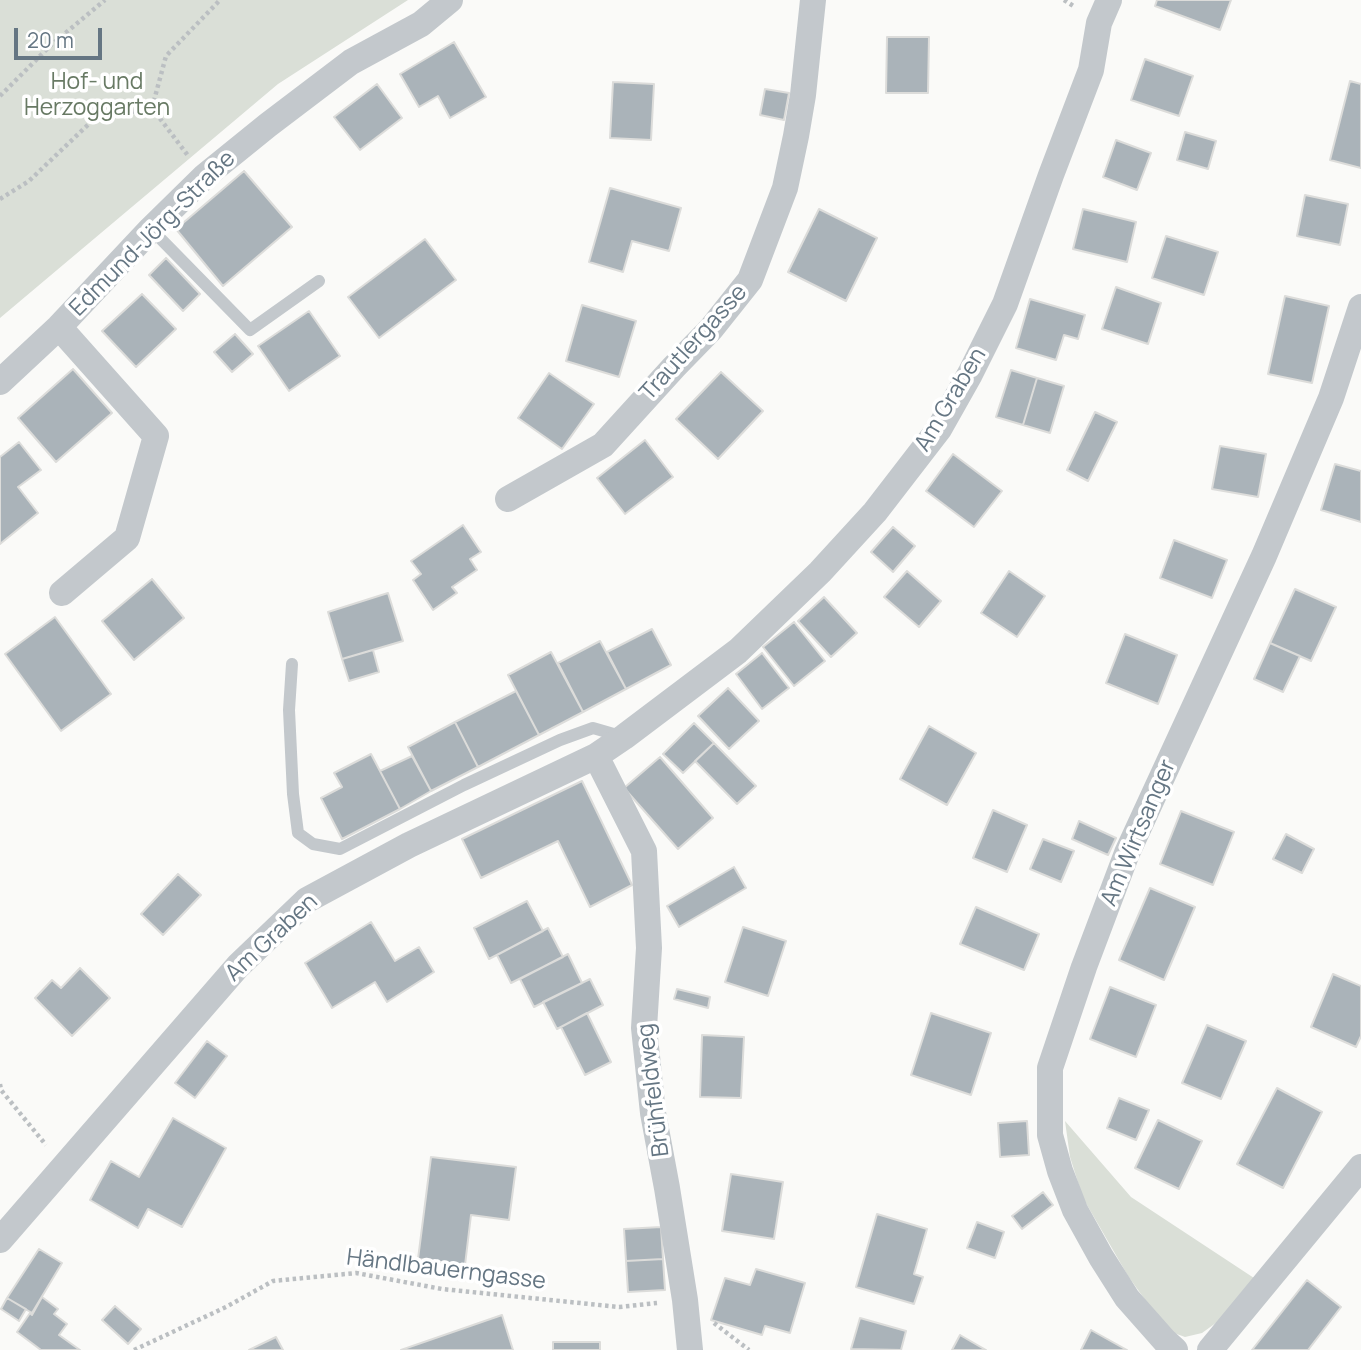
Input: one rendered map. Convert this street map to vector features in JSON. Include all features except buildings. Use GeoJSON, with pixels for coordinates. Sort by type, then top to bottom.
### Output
{"type":"FeatureCollection","features":[{"type":"Feature","properties":{"kind":"street","name":"Edmund-Jörg-Straße"},"geometry":{"type":"LineString","coordinates":[[0,382],[59,327],[205,176],[351,62],[421,24],[450,0]]}},
{"type":"Feature","properties":{"kind":"street","name":"Trautlergasse"},"geometry":{"type":"LineString","coordinates":[[508,499],[603,445],[711,329],[750,280],[785,188],[803,95],[813,0]]}},
{"type":"Feature","properties":{"kind":"street","name":"Am Graben"},"geometry":{"type":"LineString","coordinates":[[0,1240],[238,966],[307,900],[409,845],[596,756],[624,737],[738,651],[820,572],[875,512],[939,429],[1005,304],[1091,70],[1099,23],[1109,0]]}},
{"type":"Feature","properties":{"kind":"street","name":"Am Wirtsanger"},"geometry":{"type":"LineString","coordinates":[[1175,1350],[1127,1298],[1074,1210],[1049,1135],[1050,1068],[1127,853],[1269,544],[1331,398],[1361,307]]}},
{"type":"Feature","properties":{"kind":"street"},"geometry":{"type":"LineString","coordinates":[[59,327],[156,436],[127,538],[62,593]]}},
{"type":"Feature","properties":{"kind":"street","name":"Brühfeldweg"},"geometry":{"type":"LineString","coordinates":[[596,756],[644,851],[649,948],[644,1028],[653,1113],[685,1300],[690,1350]]}},
{"type":"Feature","properties":{"kind":"street"},"geometry":{"type":"LineString","coordinates":[[1210,1350],[1361,1167]]}},
{"type":"Feature","properties":{"kind":"lane"},"geometry":{"type":"LineString","coordinates":[[151,229],[250,330],[319,281]]}},
{"type":"Feature","properties":{"kind":"lane"},"geometry":{"type":"LineString","coordinates":[[292,664],[289,710],[293,794],[298,833],[313,844],[340,849],[480,777],[560,740],[593,728],[624,737]]}},
{"type":"Feature","properties":{"kind":"path"},"geometry":{"type":"LineString","coordinates":[[0,96],[51,45],[105,0]]}},
{"type":"Feature","properties":{"kind":"path"},"geometry":{"type":"LineString","coordinates":[[152,108],[166,56],[220,0]]}},
{"type":"Feature","properties":{"kind":"path"},"geometry":{"type":"LineString","coordinates":[[152,108],[205,176]]}},
{"type":"Feature","properties":{"kind":"path"},"geometry":{"type":"LineString","coordinates":[[0,200],[29,181],[94,119],[152,108]]}},
{"type":"Feature","properties":{"kind":"path"},"geometry":{"type":"LineString","coordinates":[[0,1084],[1,1090],[64,1168]]}},
{"type":"Feature","properties":{"kind":"path","name":"Händlbauerngasse"},"geometry":{"type":"LineString","coordinates":[[134,1350],[226,1307],[273,1281],[356,1272],[442,1289],[619,1307],[685,1300]]}},
{"type":"Feature","properties":{"kind":"green space","name":"Hof- und Herzoggarten"},"geometry":{"type":"Polygon","coordinates":[[[0,0],[408,0],[278,84],[0,318],[0,0]]]}},
{"type":"Feature","properties":{"kind":"green space"},"geometry":{"type":"Polygon","coordinates":[[[1065,1121],[1131,1197],[1254,1278],[1220,1320],[1202,1333],[1185,1337],[1174,1333],[1128,1276],[1083,1198],[1070,1157],[1065,1121]]]}}]}
